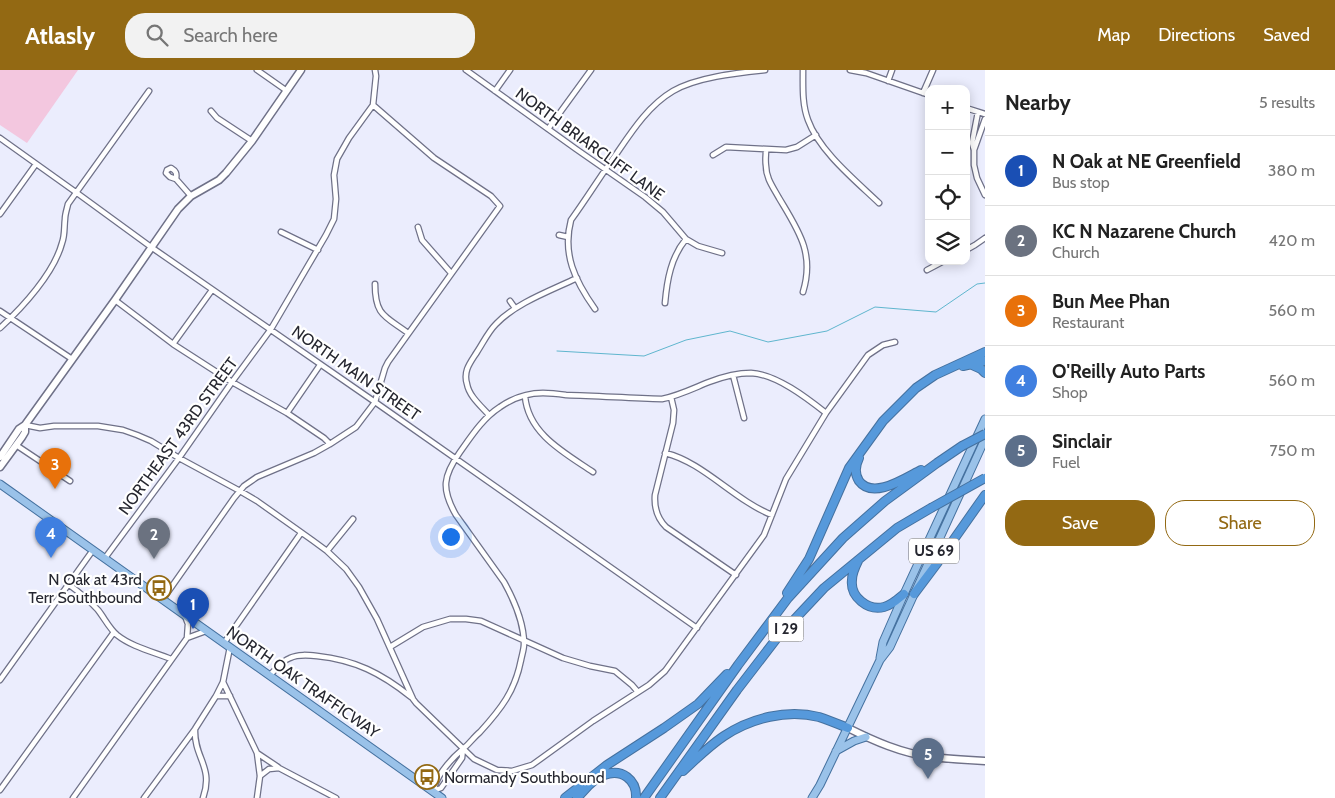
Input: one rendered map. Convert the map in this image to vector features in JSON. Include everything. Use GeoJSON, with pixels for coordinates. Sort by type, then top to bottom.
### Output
{"type":"FeatureCollection","features":[{"type":"Feature","properties":{"kind":"highway"},"geometry":{"type":"LineString","coordinates":[[769,622],[809,558],[849,468],[883,421],[916,388],[935,375],[985,352]]}},
{"type":"Feature","properties":{"kind":"highway"},"geometry":{"type":"LineString","coordinates":[[937,463],[882,489],[872,489],[864,486],[855,473],[858,459],[875,436],[915,394],[934,380],[956,369],[985,361]]}},
{"type":"Feature","properties":{"kind":"highway"},"geometry":{"type":"LineString","coordinates":[[970,364],[985,373]]}},
{"type":"Feature","properties":{"kind":"highway","name":"I 29"},"geometry":{"type":"LineString","coordinates":[[644,798],[769,622],[788,598],[843,538],[885,501],[962,446],[985,434]]}},
{"type":"Feature","properties":{"kind":"highway","name":"I 29"},"geometry":{"type":"LineString","coordinates":[[660,798],[737,690],[777,638],[824,588],[897,528],[985,478]]}},
{"type":"Feature","properties":{"kind":"highway"},"geometry":{"type":"LineString","coordinates":[[914,594],[985,495]]}},
{"type":"Feature","properties":{"kind":"highway"},"geometry":{"type":"LineString","coordinates":[[860,558],[851,582],[857,598],[868,606],[882,608],[890,605],[904,594]]}},
{"type":"Feature","properties":{"kind":"highway"},"geometry":{"type":"LineString","coordinates":[[565,798],[607,765],[698,704],[738,665]]}},
{"type":"Feature","properties":{"kind":"highway"},"geometry":{"type":"LineString","coordinates":[[672,781],[723,737],[743,725],[756,720],[797,714],[818,717],[848,728]]}},
{"type":"Feature","properties":{"kind":"highway"},"geometry":{"type":"LineString","coordinates":[[577,798],[593,781],[611,773],[627,776],[632,780],[636,788],[636,798]]}},
{"type":"Feature","properties":{"kind":"main road"},"geometry":{"type":"LineString","coordinates":[[0,457],[115,300],[178,209],[191,196],[226,173],[252,141],[302,70]]}},
{"type":"Feature","properties":{"kind":"main road","name":"US 69"},"geometry":{"type":"LineString","coordinates":[[880,660],[883,642],[985,419]]}},
{"type":"Feature","properties":{"kind":"main road"},"geometry":{"type":"LineString","coordinates":[[0,468],[25,432],[25,425]]}},
{"type":"Feature","properties":{"kind":"main road","name":"US 69"},"geometry":{"type":"LineString","coordinates":[[812,798],[880,660],[890,647],[985,439]]}},
{"type":"Feature","properties":{"kind":"main road","name":"NORTH OAK TRAFFICWAY"},"geometry":{"type":"LineString","coordinates":[[0,484],[442,798]]}},
{"type":"Feature","properties":{"kind":"main road"},"geometry":{"type":"LineString","coordinates":[[848,728],[878,742],[902,750],[930,756],[985,761]]}},
{"type":"Feature","properties":{"kind":"main road"},"geometry":{"type":"LineString","coordinates":[[836,751],[866,737]]}},
{"type":"Feature","properties":{"kind":"street"},"geometry":{"type":"LineString","coordinates":[[257,70],[287,91]]}},
{"type":"Feature","properties":{"kind":"street"},"geometry":{"type":"LineString","coordinates":[[163,599],[240,491],[257,478],[330,444],[356,427],[375,402],[385,368],[408,333],[500,206],[491,196],[434,158],[373,105],[376,70]]}},
{"type":"Feature","properties":{"kind":"street","name":"NORTH BRIARCLIFF LANE"},"geometry":{"type":"LineString","coordinates":[[466,70],[654,204],[686,239],[698,246],[722,253]]}},
{"type":"Feature","properties":{"kind":"street"},"geometry":{"type":"LineString","coordinates":[[495,91],[510,70]]}},
{"type":"Feature","properties":{"kind":"street"},"geometry":{"type":"LineString","coordinates":[[548,129],[591,70]]}},
{"type":"Feature","properties":{"kind":"street"},"geometry":{"type":"LineString","coordinates":[[595,309],[576,278],[569,259],[567,245],[571,220],[632,132],[659,100],[690,83],[736,72],[765,70]]}},
{"type":"Feature","properties":{"kind":"street"},"geometry":{"type":"LineString","coordinates":[[803,70],[804,101],[808,121],[834,160],[879,203]]}},
{"type":"Feature","properties":{"kind":"street"},"geometry":{"type":"LineString","coordinates":[[850,70],[866,73],[923,93],[932,70]]}},
{"type":"Feature","properties":{"kind":"street"},"geometry":{"type":"LineString","coordinates":[[888,81],[892,70]]}},
{"type":"Feature","properties":{"kind":"street"},"geometry":{"type":"LineString","coordinates":[[0,328],[34,292],[47,274],[58,255],[62,243],[64,219],[68,204],[150,91]]}},
{"type":"Feature","properties":{"kind":"street","name":"NORTHEAST 43RD STREET"},"geometry":{"type":"LineString","coordinates":[[105,558],[180,458],[271,329],[318,250],[334,218],[336,199],[334,175],[338,156],[373,105]]}},
{"type":"Feature","properties":{"kind":"street"},"geometry":{"type":"LineString","coordinates":[[970,109],[985,114]]}},
{"type":"Feature","properties":{"kind":"street"},"geometry":{"type":"LineString","coordinates":[[211,111],[217,118],[252,141]]}},
{"type":"Feature","properties":{"kind":"street"},"geometry":{"type":"LineString","coordinates":[[978,112],[972,151],[975,172],[985,195]]}},
{"type":"Feature","properties":{"kind":"street"},"geometry":{"type":"LineString","coordinates":[[972,151],[977,143],[985,119]]}},
{"type":"Feature","properties":{"kind":"street"},"geometry":{"type":"LineString","coordinates":[[713,155],[726,147],[786,150],[794,148],[816,135]]}},
{"type":"Feature","properties":{"kind":"street","name":"NORTH MAIN STREET"},"geometry":{"type":"LineString","coordinates":[[0,138],[151,248],[271,329],[697,628]]}},
{"type":"Feature","properties":{"kind":"street"},"geometry":{"type":"LineString","coordinates":[[766,150],[766,165],[770,181],[802,238],[808,268],[803,292]]}},
{"type":"Feature","properties":{"kind":"street"},"geometry":{"type":"LineString","coordinates":[[1,212],[36,164]]}},
{"type":"Feature","properties":{"kind":"street"},"geometry":{"type":"LineString","coordinates":[[176,180],[191,196]]}},
{"type":"Feature","properties":{"kind":"street"},"geometry":{"type":"LineString","coordinates":[[418,227],[422,240],[451,273]]}},
{"type":"Feature","properties":{"kind":"street"},"geometry":{"type":"LineString","coordinates":[[281,232],[318,250]]}},
{"type":"Feature","properties":{"kind":"street"},"geometry":{"type":"LineString","coordinates":[[559,236],[568,237]]}},
{"type":"Feature","properties":{"kind":"street"},"geometry":{"type":"LineString","coordinates":[[970,248],[985,238]]}},
{"type":"Feature","properties":{"kind":"street"},"geometry":{"type":"LineString","coordinates":[[665,303],[667,281],[674,260],[686,239]]}},
{"type":"Feature","properties":{"kind":"street"},"geometry":{"type":"LineString","coordinates":[[927,270],[936,265]]}},
{"type":"Feature","properties":{"kind":"street"},"geometry":{"type":"LineString","coordinates":[[489,415],[470,393],[466,383],[466,369],[494,325],[515,308],[576,278]]}},
{"type":"Feature","properties":{"kind":"street"},"geometry":{"type":"LineString","coordinates":[[375,284],[377,305],[381,313],[408,333]]}},
{"type":"Feature","properties":{"kind":"street"},"geometry":{"type":"LineString","coordinates":[[172,344],[212,290]]}},
{"type":"Feature","properties":{"kind":"street"},"geometry":{"type":"LineString","coordinates":[[115,300],[172,344],[232,382],[287,413],[330,444]]}},
{"type":"Feature","properties":{"kind":"street"},"geometry":{"type":"LineString","coordinates":[[510,301],[515,308]]}},
{"type":"Feature","properties":{"kind":"street"},"geometry":{"type":"LineString","coordinates":[[0,311],[72,359]]}},
{"type":"Feature","properties":{"kind":"street"},"geometry":{"type":"LineString","coordinates":[[270,675],[289,658],[299,655],[319,656],[361,666],[386,679],[413,699],[474,758],[497,770],[512,771],[532,765],[593,720],[652,683],[665,671],[764,535],[786,479],[826,413],[868,355],[883,345],[895,342]]}},
{"type":"Feature","properties":{"kind":"street"},"geometry":{"type":"LineString","coordinates":[[287,413],[320,364]]}},
{"type":"Feature","properties":{"kind":"street"},"geometry":{"type":"LineString","coordinates":[[433,791],[435,783],[456,754],[463,749],[504,704],[517,676],[524,647],[524,640],[515,606],[504,582],[456,515],[446,491],[451,465],[475,430],[489,415],[509,402],[525,396],[543,393],[662,399],[712,381],[733,375],[751,373],[775,379],[826,413]]}},
{"type":"Feature","properties":{"kind":"street"},"geometry":{"type":"LineString","coordinates":[[733,375],[744,418]]}},
{"type":"Feature","properties":{"kind":"street"},"geometry":{"type":"LineString","coordinates":[[525,396],[528,411],[536,428],[546,438],[593,472]]}},
{"type":"Feature","properties":{"kind":"street"},"geometry":{"type":"LineString","coordinates":[[671,397],[674,417],[655,498],[658,516],[661,522],[669,529],[736,575]]}},
{"type":"Feature","properties":{"kind":"street"},"geometry":{"type":"LineString","coordinates":[[25,425],[40,428],[54,426],[98,426],[123,430],[151,441],[240,491],[327,551],[346,569],[359,586],[377,619],[413,699]]}},
{"type":"Feature","properties":{"kind":"street"},"geometry":{"type":"LineString","coordinates":[[16,446],[70,481]]}},
{"type":"Feature","properties":{"kind":"street"},"geometry":{"type":"LineString","coordinates":[[666,453],[696,466],[748,503],[772,515]]}},
{"type":"Feature","properties":{"kind":"street"},"geometry":{"type":"LineString","coordinates":[[327,551],[353,519]]}},
{"type":"Feature","properties":{"kind":"street"},"geometry":{"type":"LineString","coordinates":[[144,798],[195,729],[216,696],[223,682],[227,645],[301,533]]}},
{"type":"Feature","properties":{"kind":"street"},"geometry":{"type":"LineString","coordinates":[[0,680],[93,550]]}},
{"type":"Feature","properties":{"kind":"street"},"geometry":{"type":"LineString","coordinates":[[68,584],[89,600],[114,632],[128,642],[171,659]]}},
{"type":"Feature","properties":{"kind":"street"},"geometry":{"type":"LineString","coordinates":[[73,798],[187,638],[188,624],[185,614]]}},
{"type":"Feature","properties":{"kind":"street"},"geometry":{"type":"LineString","coordinates":[[390,647],[423,627],[454,618],[466,618],[481,621],[574,662],[615,672],[632,684],[638,692]]}},
{"type":"Feature","properties":{"kind":"street"},"geometry":{"type":"LineString","coordinates":[[187,638],[208,631]]}},
{"type":"Feature","properties":{"kind":"street"},"geometry":{"type":"LineString","coordinates":[[0,790],[114,632]]}},
{"type":"Feature","properties":{"kind":"street"},"geometry":{"type":"LineString","coordinates":[[515,636],[522,632]]}},
{"type":"Feature","properties":{"kind":"street"},"geometry":{"type":"LineString","coordinates":[[524,647],[530,643]]}},
{"type":"Feature","properties":{"kind":"street"},"geometry":{"type":"LineString","coordinates":[[223,682],[257,753],[260,776],[257,798]]}},
{"type":"Feature","properties":{"kind":"street"},"geometry":{"type":"LineString","coordinates":[[399,688],[406,682]]}},
{"type":"Feature","properties":{"kind":"street"},"geometry":{"type":"LineString","coordinates":[[216,696],[230,696]]}},
{"type":"Feature","properties":{"kind":"street"},"geometry":{"type":"LineString","coordinates":[[195,729],[196,745],[204,762],[206,773],[207,783],[202,798]]}},
{"type":"Feature","properties":{"kind":"street"},"geometry":{"type":"LineString","coordinates":[[185,742],[196,745]]}},
{"type":"Feature","properties":{"kind":"street"},"geometry":{"type":"LineString","coordinates":[[433,791],[441,788],[462,758],[463,749]]}},
{"type":"Feature","properties":{"kind":"street"},"geometry":{"type":"LineString","coordinates":[[257,753],[279,768],[336,798]]}},
{"type":"Feature","properties":{"kind":"street"},"geometry":{"type":"LineString","coordinates":[[260,776],[269,769],[279,768]]}},
{"type":"Feature","properties":{"kind":"shaded area"},"geometry":{"type":"Polygon","coordinates":[[[0,70],[78,70],[27,143],[0,125],[0,70]]]}},
{"type":"Feature","properties":{"kind":"waterway"},"geometry":{"type":"LineString","coordinates":[[557,351],[644,356],[686,340],[730,331],[768,342],[827,331],[875,307],[936,312],[977,284],[985,283]]}},
{"type":"Feature","properties":{"kind":"place","name":"Bun Mee Phan"},"geometry":{"type":"Point","coordinates":[55,489]}},
{"type":"Feature","properties":{"kind":"place","name":"O'Reilly Auto Parts"},"geometry":{"type":"Point","coordinates":[51,558]}},
{"type":"Feature","properties":{"kind":"place","name":"KC N Nazarene Church"},"geometry":{"type":"Point","coordinates":[154,559]}},
{"type":"Feature","properties":{"kind":"place","name":"N Oak at 43rd Terr Southbound"},"geometry":{"type":"Point","coordinates":[159,588]}},
{"type":"Feature","properties":{"kind":"place","name":"N Oak at NE Greenfield"},"geometry":{"type":"Point","coordinates":[193,629]}},
{"type":"Feature","properties":{"kind":"place","name":"Normandy Southbound"},"geometry":{"type":"Point","coordinates":[427,777]}},
{"type":"Feature","properties":{"kind":"place","name":"Sinclair"},"geometry":{"type":"Point","coordinates":[928,779]}}]}
